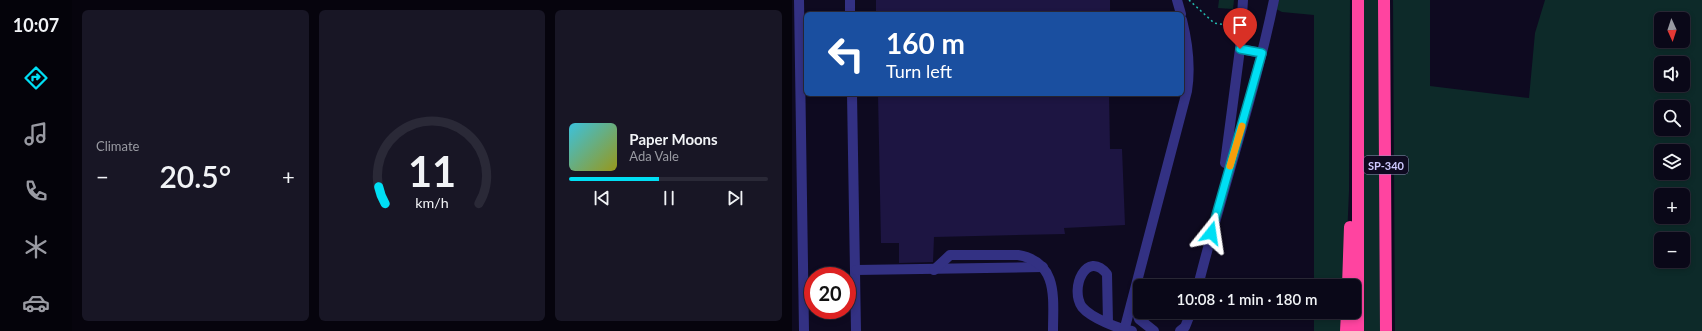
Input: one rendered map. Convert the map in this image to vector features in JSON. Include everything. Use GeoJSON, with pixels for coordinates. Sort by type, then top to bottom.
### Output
{"type":"FeatureCollection","features":[{"type":"Feature","properties":{"kind":"highway","name":"SP-340"},"geometry":{"type":"LineString","coordinates":[[1358,0],[1358,331]]}},
{"type":"Feature","properties":{"kind":"highway","name":"SP-340"},"geometry":{"type":"LineString","coordinates":[[1384,0],[1386,331]]}},
{"type":"Feature","properties":{"kind":"highway"},"geometry":{"type":"LineString","coordinates":[[1348,279],[1352,93],[1358,40]]}},
{"type":"Feature","properties":{"kind":"highway"},"geometry":{"type":"LineString","coordinates":[[1346,331],[1347,319]]}},
{"type":"Feature","properties":{"kind":"lane"},"geometry":{"type":"LineString","coordinates":[[799,0],[804,331]]}},
{"type":"Feature","properties":{"kind":"lane"},"geometry":{"type":"LineString","coordinates":[[850,0],[850,12]]}},
{"type":"Feature","properties":{"kind":"lane"},"geometry":{"type":"LineString","coordinates":[[1177,0],[1180,12]]}},
{"type":"Feature","properties":{"kind":"lane"},"geometry":{"type":"LineString","coordinates":[[1200,279],[1228,150],[1240,49],[1243,0]]}},
{"type":"Feature","properties":{"kind":"lane"},"geometry":{"type":"LineString","coordinates":[[1214,219],[1262,53],[1274,0]]}},
{"type":"Feature","properties":{"kind":"lane"},"geometry":{"type":"LineString","coordinates":[[1138,279],[1187,91],[1189,77],[1189,53],[1184,29]]}},
{"type":"Feature","properties":{"kind":"lane"},"geometry":{"type":"LineString","coordinates":[[1240,49],[1262,53]]}},
{"type":"Feature","properties":{"kind":"lane"},"geometry":{"type":"LineString","coordinates":[[852,96],[856,267]]}},
{"type":"Feature","properties":{"kind":"lane"},"geometry":{"type":"LineString","coordinates":[[934,270],[950,255],[1018,255],[1028,257],[1043,267],[1051,281],[1053,331]]}},
{"type":"Feature","properties":{"kind":"lane"},"geometry":{"type":"LineString","coordinates":[[1108,323],[1107,274],[1104,270],[1097,266],[1088,268],[1082,272],[1078,281],[1079,299],[1082,307],[1090,314],[1108,323],[1127,331],[1133,300]]}},
{"type":"Feature","properties":{"kind":"lane"},"geometry":{"type":"LineString","coordinates":[[856,270],[934,270],[1043,267]]}},
{"type":"Feature","properties":{"kind":"lane"},"geometry":{"type":"LineString","coordinates":[[856,319],[856,331]]}},
{"type":"Feature","properties":{"kind":"lane"},"geometry":{"type":"LineString","coordinates":[[1139,319],[1154,331]]}},
{"type":"Feature","properties":{"kind":"lane"},"geometry":{"type":"LineString","coordinates":[[1180,331],[1185,327],[1188,319]]}},
{"type":"Feature","properties":{"kind":"path"},"geometry":{"type":"LineString","coordinates":[[1189,0],[1214,23],[1241,27]]}},
{"type":"Feature","properties":{"kind":"green space"},"geometry":{"type":"Polygon","coordinates":[[[1219,0],[1234,0],[1233,9],[1218,8],[1219,0]]]}},
{"type":"Feature","properties":{"kind":"green space"},"geometry":{"type":"Polygon","coordinates":[[[1279,0],[1350,0],[1349,191],[1345,279],[1314,279],[1314,15],[1282,12],[1276,9],[1279,0]]]}},
{"type":"Feature","properties":{"kind":"green space"},"geometry":{"type":"Polygon","coordinates":[[[1362,0],[1380,0],[1381,331],[1363,331],[1362,0]]]}},
{"type":"Feature","properties":{"kind":"green space"},"geometry":{"type":"Polygon","coordinates":[[[1393,0],[1430,0],[1430,86],[1529,98],[1535,33],[1545,0],[1702,0],[1702,331],[1395,331],[1393,0]]]}},
{"type":"Feature","properties":{"kind":"green space"},"geometry":{"type":"Polygon","coordinates":[[[1314,319],[1344,319],[1343,331],[1314,331],[1314,319]]]}},
{"type":"Feature","properties":{"kind":"building"},"geometry":{"type":"Polygon","coordinates":[[[876,0],[1110,0],[1110,12],[876,12],[876,0]]]}},
{"type":"Feature","properties":{"kind":"building"},"geometry":{"type":"Polygon","coordinates":[[[878,96],[1109,96],[1110,149],[1122,149],[1125,225],[1064,228],[1065,234],[934,237],[933,262],[899,263],[899,243],[881,243],[878,96]]]}},
{"type":"Feature","properties":{"kind":"slow traffic"},"geometry":{"type":"LineString","coordinates":[[1230,166],[1242,126]]}},
{"type":"Feature","properties":{"kind":"route"},"geometry":{"type":"LineString","coordinates":[[1211,233],[1262,53],[1240,49]]}}]}
